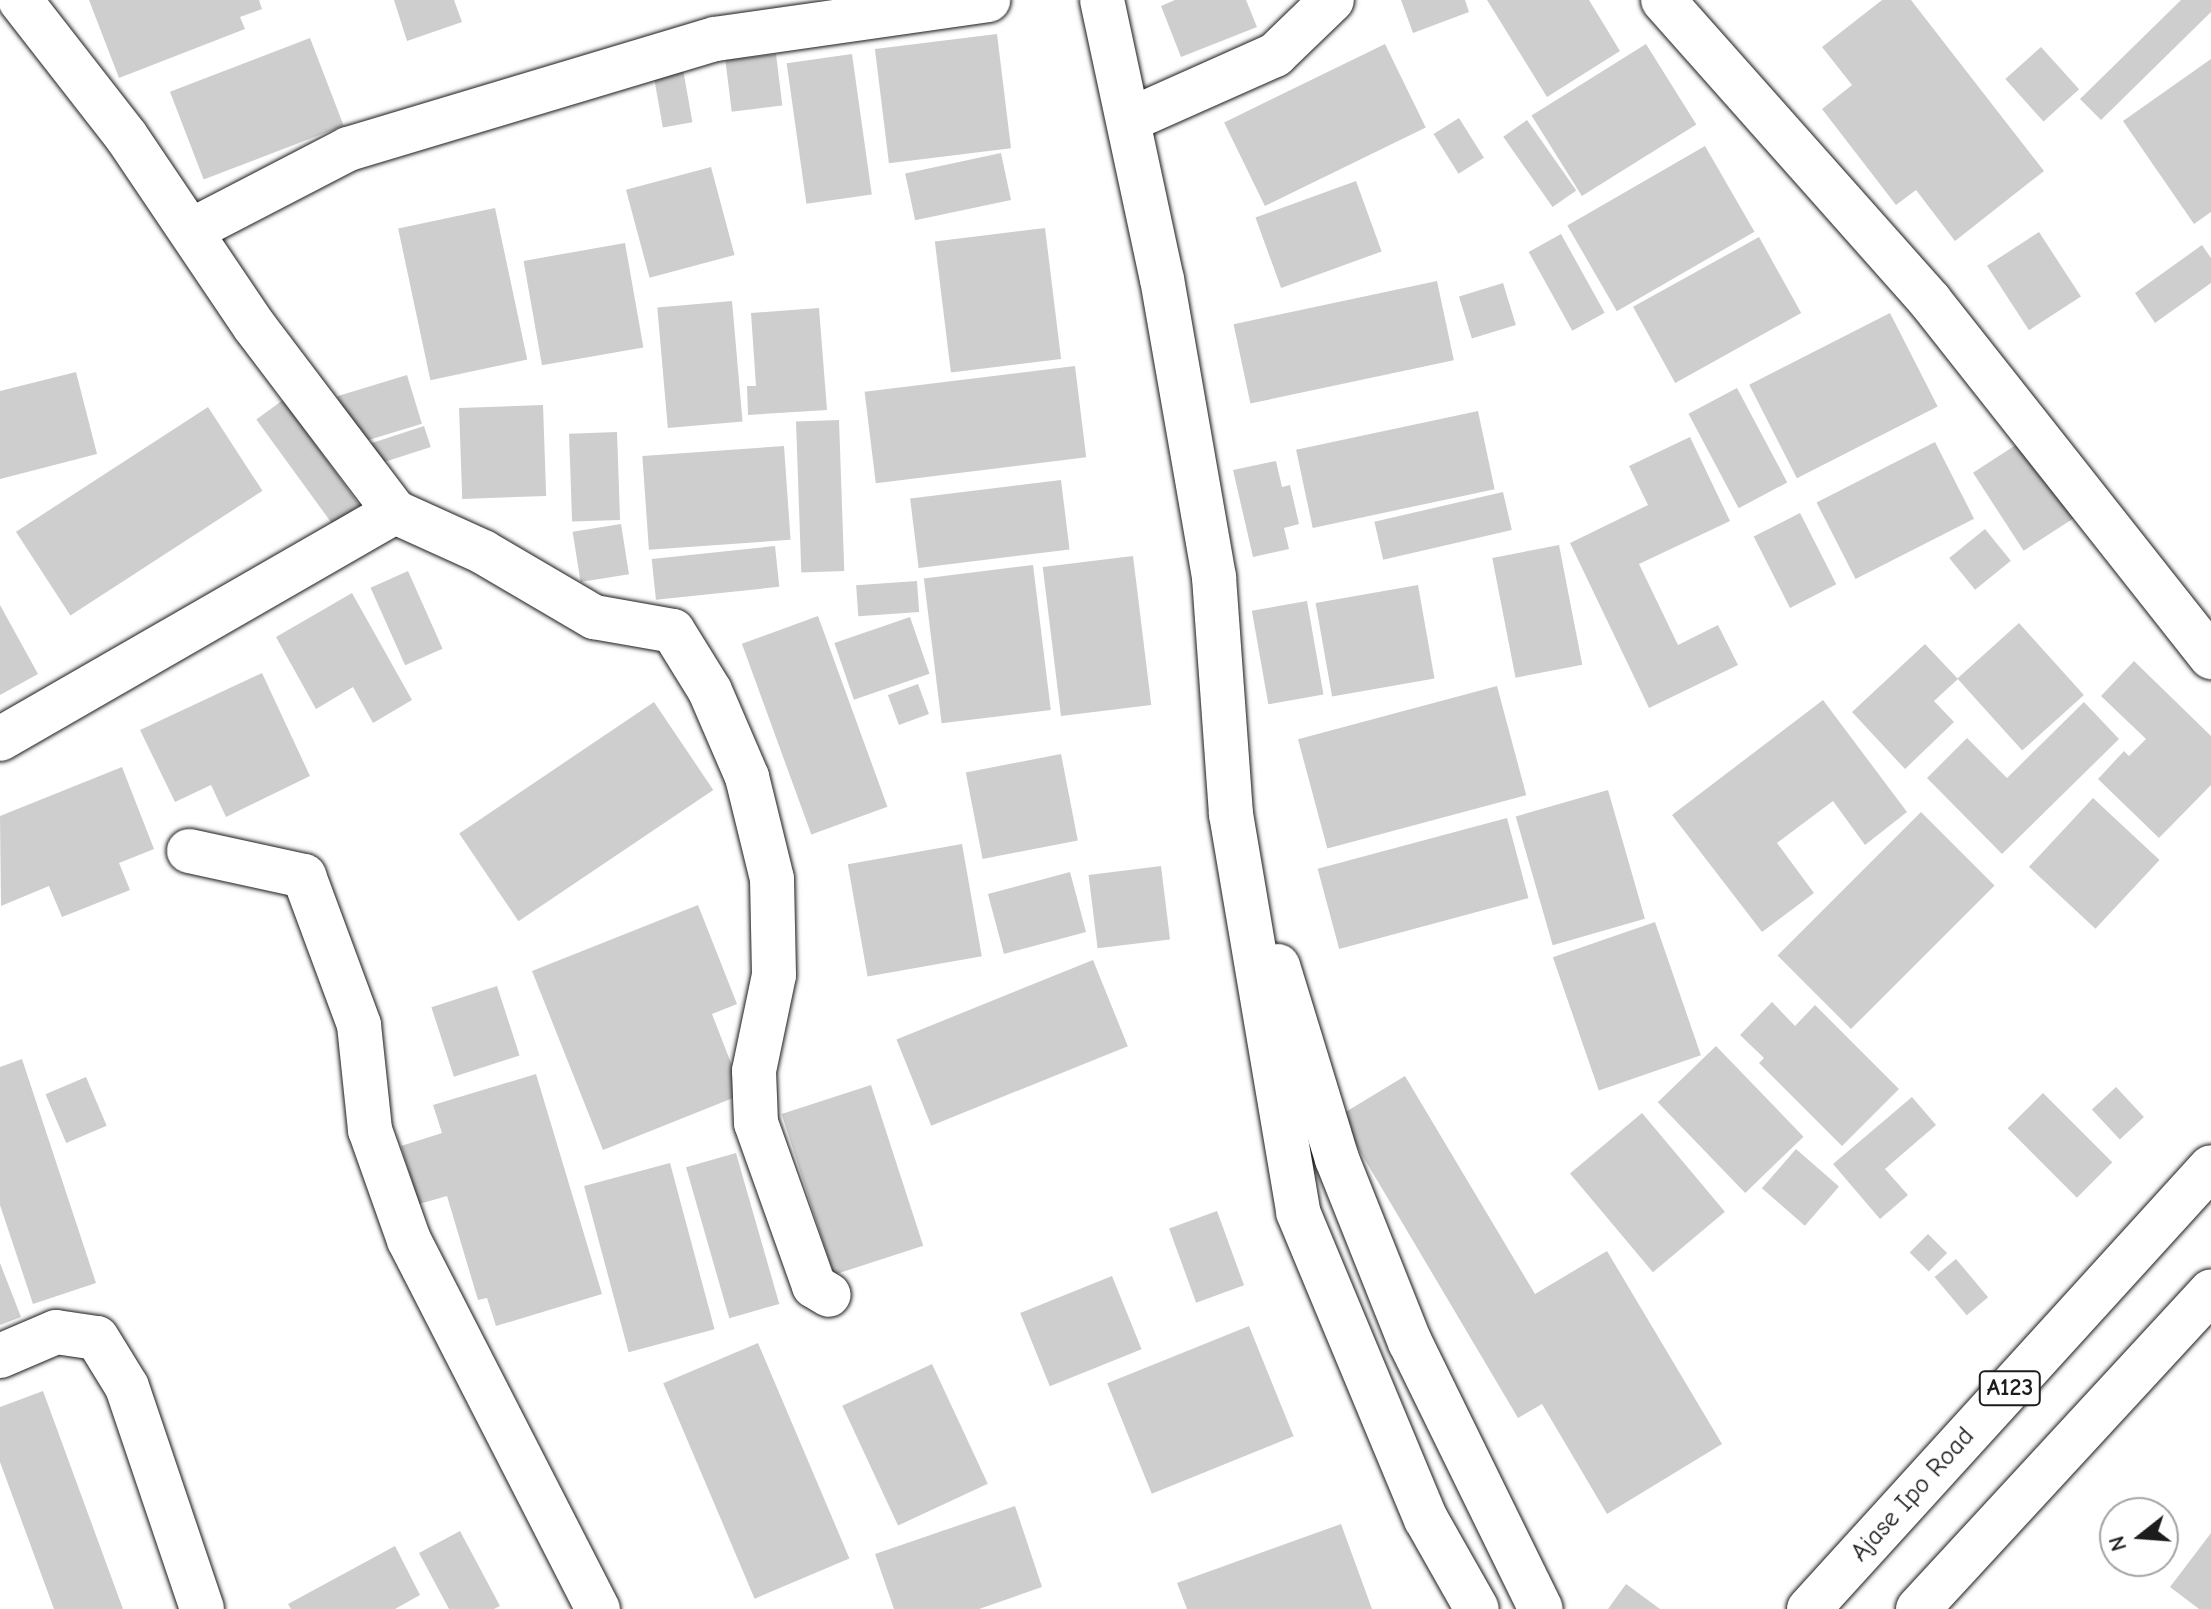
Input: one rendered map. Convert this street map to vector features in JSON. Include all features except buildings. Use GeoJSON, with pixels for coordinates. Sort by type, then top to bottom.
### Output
{"type":"FeatureCollection","features":[{"type":"Feature","properties":{"kind":"main road"},"geometry":{"type":"LineString","coordinates":[[20,0],[192,230],[255,327],[395,512],[483,552],[594,617],[673,631],[710,691],[747,777],[772,879],[774,975],[754,1071],[756,1123],[814,1286],[829,1295]]}},
{"type":"Feature","properties":{"kind":"main road"},"geometry":{"type":"LineString","coordinates":[[192,230],[348,149],[701,43],[988,0]]}},
{"type":"Feature","properties":{"kind":"main road"},"geometry":{"type":"LineString","coordinates":[[1102,0],[1129,120],[1214,577],[1231,814],[1298,1212],[1426,1519],[1477,1609]]}},
{"type":"Feature","properties":{"kind":"main road"},"geometry":{"type":"LineString","coordinates":[[1129,120],[1275,55],[1332,0]]}},
{"type":"Feature","properties":{"kind":"main road"},"geometry":{"type":"LineString","coordinates":[[1663,0],[1930,301],[2211,657]]}},
{"type":"Feature","properties":{"kind":"main road"},"geometry":{"type":"LineString","coordinates":[[0,739],[395,512]]}},
{"type":"Feature","properties":{"kind":"main road"},"geometry":{"type":"LineString","coordinates":[[1231,814],[1337,1159],[1410,1342],[1541,1609]]}},
{"type":"Feature","properties":{"kind":"main road"},"geometry":{"type":"LineString","coordinates":[[189,851],[304,876],[359,1025],[370,1130],[409,1240],[598,1609]]}},
{"type":"Feature","properties":{"kind":"main road","name":"Ajase Ipo Road"},"geometry":{"type":"LineString","coordinates":[[1809,1609],[2211,1167]]}},
{"type":"Feature","properties":{"kind":"main road"},"geometry":{"type":"LineString","coordinates":[[1918,1609],[2211,1291]]}},
{"type":"Feature","properties":{"kind":"main road"},"geometry":{"type":"LineString","coordinates":[[0,1356],[56,1332],[97,1338],[127,1387],[202,1609]]}}]}
